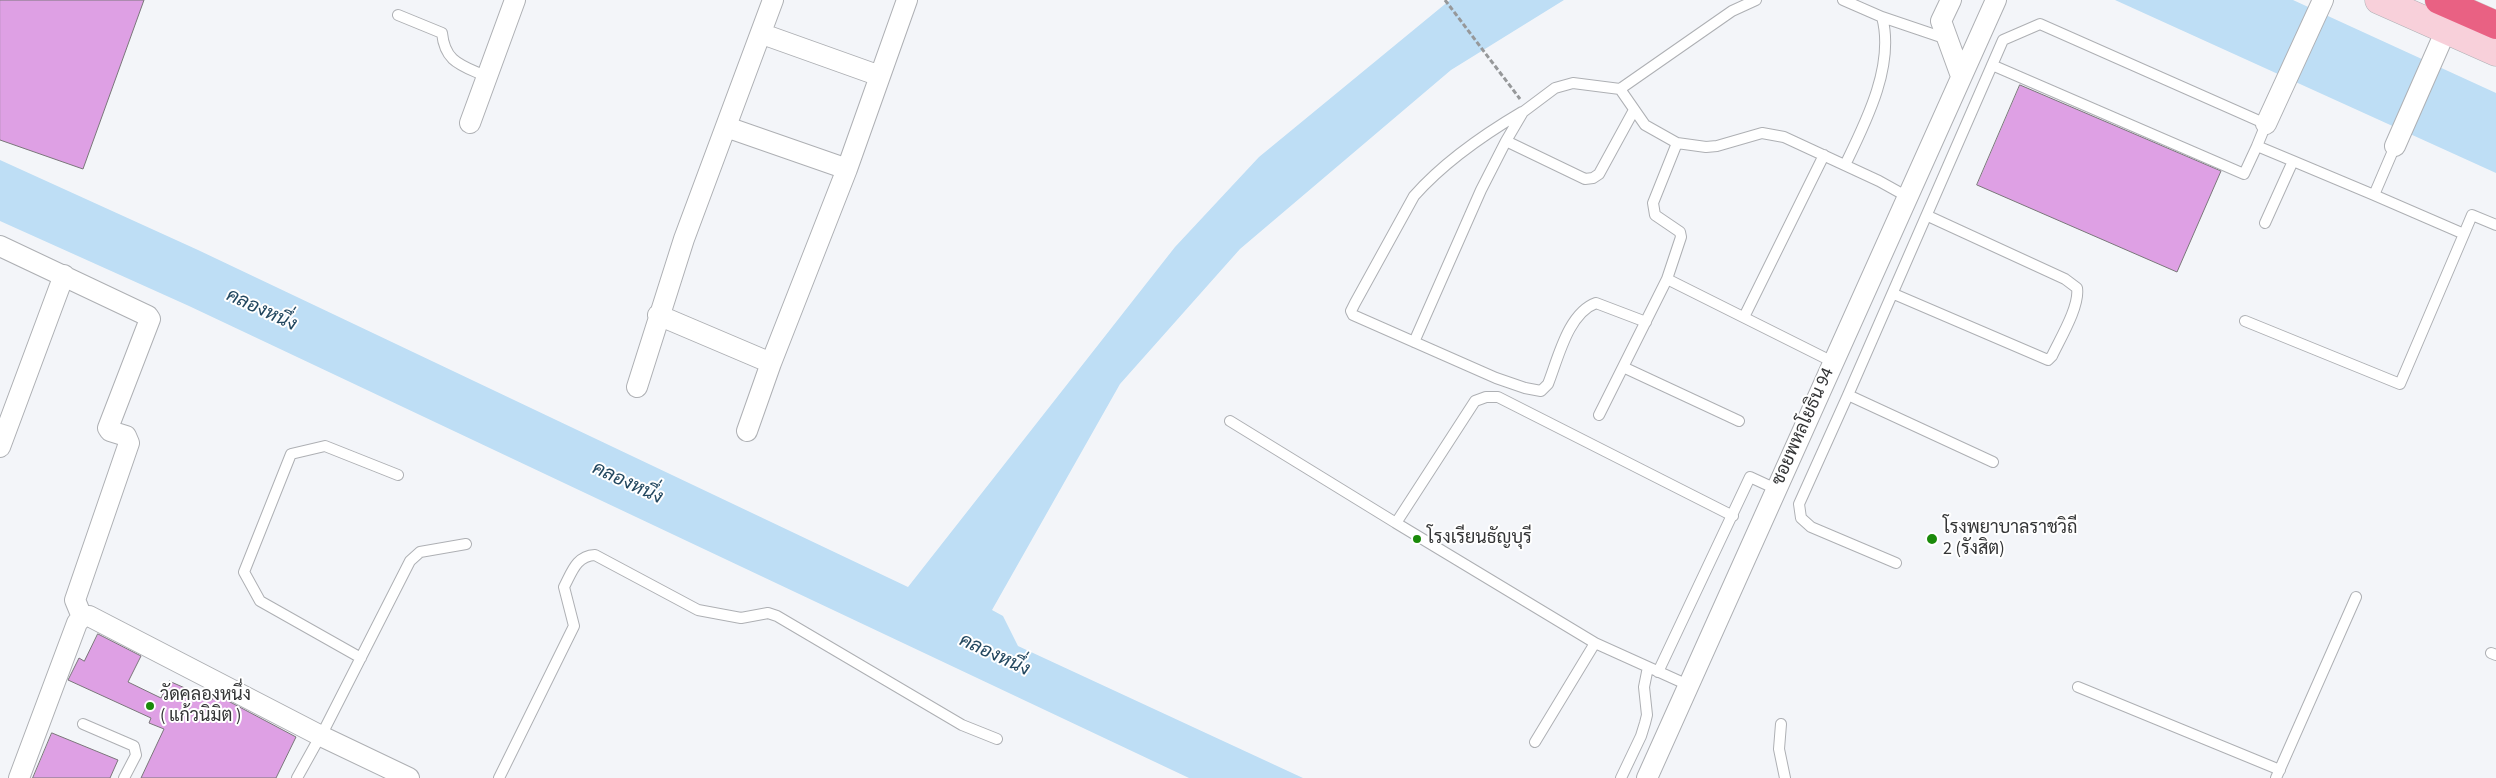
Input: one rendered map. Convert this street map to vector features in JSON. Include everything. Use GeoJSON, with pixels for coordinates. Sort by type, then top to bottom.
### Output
{"type":"FeatureCollection","features":[{"type":"Feature","properties":{"kind":"highway"},"geometry":{"type":"LineString","coordinates":[[2439,0],[2496,25]]}},
{"type":"Feature","properties":{"kind":"main road"},"geometry":{"type":"LineString","coordinates":[[2379,0],[2443,38],[2496,52]]}},
{"type":"Feature","properties":{"kind":"street"},"geometry":{"type":"LineString","coordinates":[[470,123],[516,0]]}},
{"type":"Feature","properties":{"kind":"street"},"geometry":{"type":"LineString","coordinates":[[638,387],[658,315],[684,239],[772,0]]}},
{"type":"Feature","properties":{"kind":"street"},"geometry":{"type":"LineString","coordinates":[[747,431],[771,363],[846,169],[907,0]]}},
{"type":"Feature","properties":{"kind":"street"},"geometry":{"type":"LineString","coordinates":[[1951,0],[1940,21],[1961,76]]}},
{"type":"Feature","properties":{"kind":"street","name":"ซอยพหลโยธิน 94"},"geometry":{"type":"LineString","coordinates":[[1647,778],[1906,196],[1996,0]]}},
{"type":"Feature","properties":{"kind":"street"},"geometry":{"type":"LineString","coordinates":[[2266,124],[2323,0]]}},
{"type":"Feature","properties":{"kind":"street"},"geometry":{"type":"LineString","coordinates":[[768,36],[880,76]]}},
{"type":"Feature","properties":{"kind":"street"},"geometry":{"type":"LineString","coordinates":[[2396,146],[2443,38]]}},
{"type":"Feature","properties":{"kind":"street"},"geometry":{"type":"LineString","coordinates":[[735,130],[846,169]]}},
{"type":"Feature","properties":{"kind":"street"},"geometry":{"type":"LineString","coordinates":[[0,246],[64,275],[148,316],[150,319],[108,428],[110,431],[126,436],[129,443],[75,600],[85,617],[319,739],[409,778]]}},
{"type":"Feature","properties":{"kind":"street"},"geometry":{"type":"LineString","coordinates":[[0,448],[64,275]]}},
{"type":"Feature","properties":{"kind":"street"},"geometry":{"type":"LineString","coordinates":[[658,315],[771,363]]}},
{"type":"Feature","properties":{"kind":"street"},"geometry":{"type":"LineString","coordinates":[[19,778],[77,623],[85,617]]}},
{"type":"Feature","properties":{"kind":"lane"},"geometry":{"type":"LineString","coordinates":[[1646,322],[1596,303],[1586,306],[1572,325],[1548,384],[1541,391],[1525,388],[1496,378],[1414,342],[1353,315],[1352,308],[1414,196],[1425,183],[1461,153],[1493,129],[1525,110],[1555,88],[1572,83],[1620,89],[1732,11],[1756,0]]}},
{"type":"Feature","properties":{"kind":"lane"},"geometry":{"type":"LineString","coordinates":[[1843,0],[1882,17],[1947,39]]}},
{"type":"Feature","properties":{"kind":"lane"},"geometry":{"type":"LineString","coordinates":[[398,15],[442,32],[444,48],[453,61],[488,77]]}},
{"type":"Feature","properties":{"kind":"lane"},"geometry":{"type":"LineString","coordinates":[[1845,165],[1868,120],[1886,55],[1887,34],[1882,17]]}},
{"type":"Feature","properties":{"kind":"lane"},"geometry":{"type":"LineString","coordinates":[[1896,564],[1811,527],[1800,518],[1799,504],[1894,294],[1928,216],[1992,65],[2003,40],[2040,24],[2266,124],[2244,174],[1992,65]]}},
{"type":"Feature","properties":{"kind":"lane"},"geometry":{"type":"LineString","coordinates":[[1620,89],[1645,125],[1677,143],[1689,146],[1717,146],[1762,133],[1784,137],[1906,196]]}},
{"type":"Feature","properties":{"kind":"lane"},"geometry":{"type":"LineString","coordinates":[[1414,342],[1481,190],[1506,141],[1525,110]]}},
{"type":"Feature","properties":{"kind":"lane"},"geometry":{"type":"LineString","coordinates":[[1506,141],[1585,179],[1593,178],[1599,174],[1634,110]]}},
{"type":"Feature","properties":{"kind":"lane"},"geometry":{"type":"LineString","coordinates":[[1599,415],[1667,278],[1680,238],[1680,232],[1655,215],[1653,203],[1677,143]]}},
{"type":"Feature","properties":{"kind":"lane"},"geometry":{"type":"LineString","coordinates":[[2256,146],[2464,234]]}},
{"type":"Feature","properties":{"kind":"lane"},"geometry":{"type":"LineString","coordinates":[[2374,195],[2396,146]]}},
{"type":"Feature","properties":{"kind":"lane"},"geometry":{"type":"LineString","coordinates":[[1744,317],[1824,156]]}},
{"type":"Feature","properties":{"kind":"lane"},"geometry":{"type":"LineString","coordinates":[[2265,224],[2293,161]]}},
{"type":"Feature","properties":{"kind":"lane"},"geometry":{"type":"LineString","coordinates":[[2245,321],[2400,384],[2472,215],[2496,225]]}},
{"type":"Feature","properties":{"kind":"lane"},"geometry":{"type":"LineString","coordinates":[[1894,294],[2048,360],[2052,356],[2075,306],[2078,296],[2076,288],[2065,279],[1928,216]]}},
{"type":"Feature","properties":{"kind":"lane"},"geometry":{"type":"LineString","coordinates":[[1667,278],[1833,362]]}},
{"type":"Feature","properties":{"kind":"lane"},"geometry":{"type":"LineString","coordinates":[[1622,367],[1739,420]]}},
{"type":"Feature","properties":{"kind":"lane"},"geometry":{"type":"LineString","coordinates":[[1848,395],[1993,462]]}},
{"type":"Feature","properties":{"kind":"lane"},"geometry":{"type":"LineString","coordinates":[[1396,524],[1475,401],[1486,397],[1498,397],[1733,516]]}},
{"type":"Feature","properties":{"kind":"lane"},"geometry":{"type":"LineString","coordinates":[[1230,421],[1396,524],[1595,643],[1688,685]]}},
{"type":"Feature","properties":{"kind":"lane"},"geometry":{"type":"LineString","coordinates":[[361,658],[260,601],[244,572],[291,454],[325,446],[398,475]]}},
{"type":"Feature","properties":{"kind":"lane"},"geometry":{"type":"LineString","coordinates":[[1621,778],[1641,736],[1645,723],[1647,715],[1644,687],[1733,516],[1750,477],[1776,489]]}},
{"type":"Feature","properties":{"kind":"lane"},"geometry":{"type":"LineString","coordinates":[[297,778],[319,739],[410,561],[420,552],[466,544]]}},
{"type":"Feature","properties":{"kind":"lane"},"geometry":{"type":"LineString","coordinates":[[499,778],[574,626],[564,587],[576,563],[586,556],[595,555],[698,610],[741,618],[768,613],[777,616],[962,725],[997,740]]}},
{"type":"Feature","properties":{"kind":"lane"},"geometry":{"type":"LineString","coordinates":[[2078,687],[2278,774],[2356,597]]}},
{"type":"Feature","properties":{"kind":"lane"},"geometry":{"type":"LineString","coordinates":[[1535,742],[1595,643]]}},
{"type":"Feature","properties":{"kind":"lane"},"geometry":{"type":"LineString","coordinates":[[83,724],[134,746],[136,755],[124,778]]}},
{"type":"Feature","properties":{"kind":"lane"},"geometry":{"type":"LineString","coordinates":[[1781,724],[1779,749],[1785,778]]}},
{"type":"Feature","properties":{"kind":"path"},"geometry":{"type":"LineString","coordinates":[[1445,0],[1501,73],[1525,110]]}},
{"type":"Feature","properties":{"kind":"water","name":"คลองหนึ่ง"},"geometry":{"type":"Polygon","coordinates":[[[1450,0],[1564,0],[1451,70],[1240,249],[1120,384],[992,610],[1003,616],[1018,646],[1303,778],[1189,778],[189,306],[0,221],[0,160],[198,250],[908,587],[1175,247],[1259,157],[1450,0]]]}},
{"type":"Feature","properties":{"kind":"water"},"geometry":{"type":"Polygon","coordinates":[[[2115,0],[2293,0],[2496,93],[2496,173],[2115,0]]]}},
{"type":"Feature","properties":{"kind":"building"},"geometry":{"type":"Polygon","coordinates":[[[0,0],[144,0],[83,169],[0,140],[0,0]]]}},
{"type":"Feature","properties":{"kind":"building"},"geometry":{"type":"Polygon","coordinates":[[[2020,85],[2221,171],[2177,272],[1977,185],[2020,85]]]}},
{"type":"Feature","properties":{"kind":"building"},"geometry":{"type":"Polygon","coordinates":[[[98,634],[141,656],[128,682],[161,698],[169,681],[212,700],[215,694],[296,737],[276,778],[141,778],[164,729],[149,723],[151,718],[68,680],[79,658],[84,661],[98,634]]]}},
{"type":"Feature","properties":{"kind":"building"},"geometry":{"type":"Polygon","coordinates":[[[52,733],[118,760],[110,778],[33,778],[52,733]]]}},
{"type":"Feature","properties":{"kind":"place","name":"โรงเรียนธัญบุรี"},"geometry":{"type":"Point","coordinates":[1417,539]}},
{"type":"Feature","properties":{"kind":"place","name":"โรงพยาบาลราชวิถี 2 (รังสิต)"},"geometry":{"type":"Point","coordinates":[1932,539]}},
{"type":"Feature","properties":{"kind":"place","name":"วัดคลองหนึ่ง ( แก้วนิมิต )"},"geometry":{"type":"Point","coordinates":[150,706]}}]}
